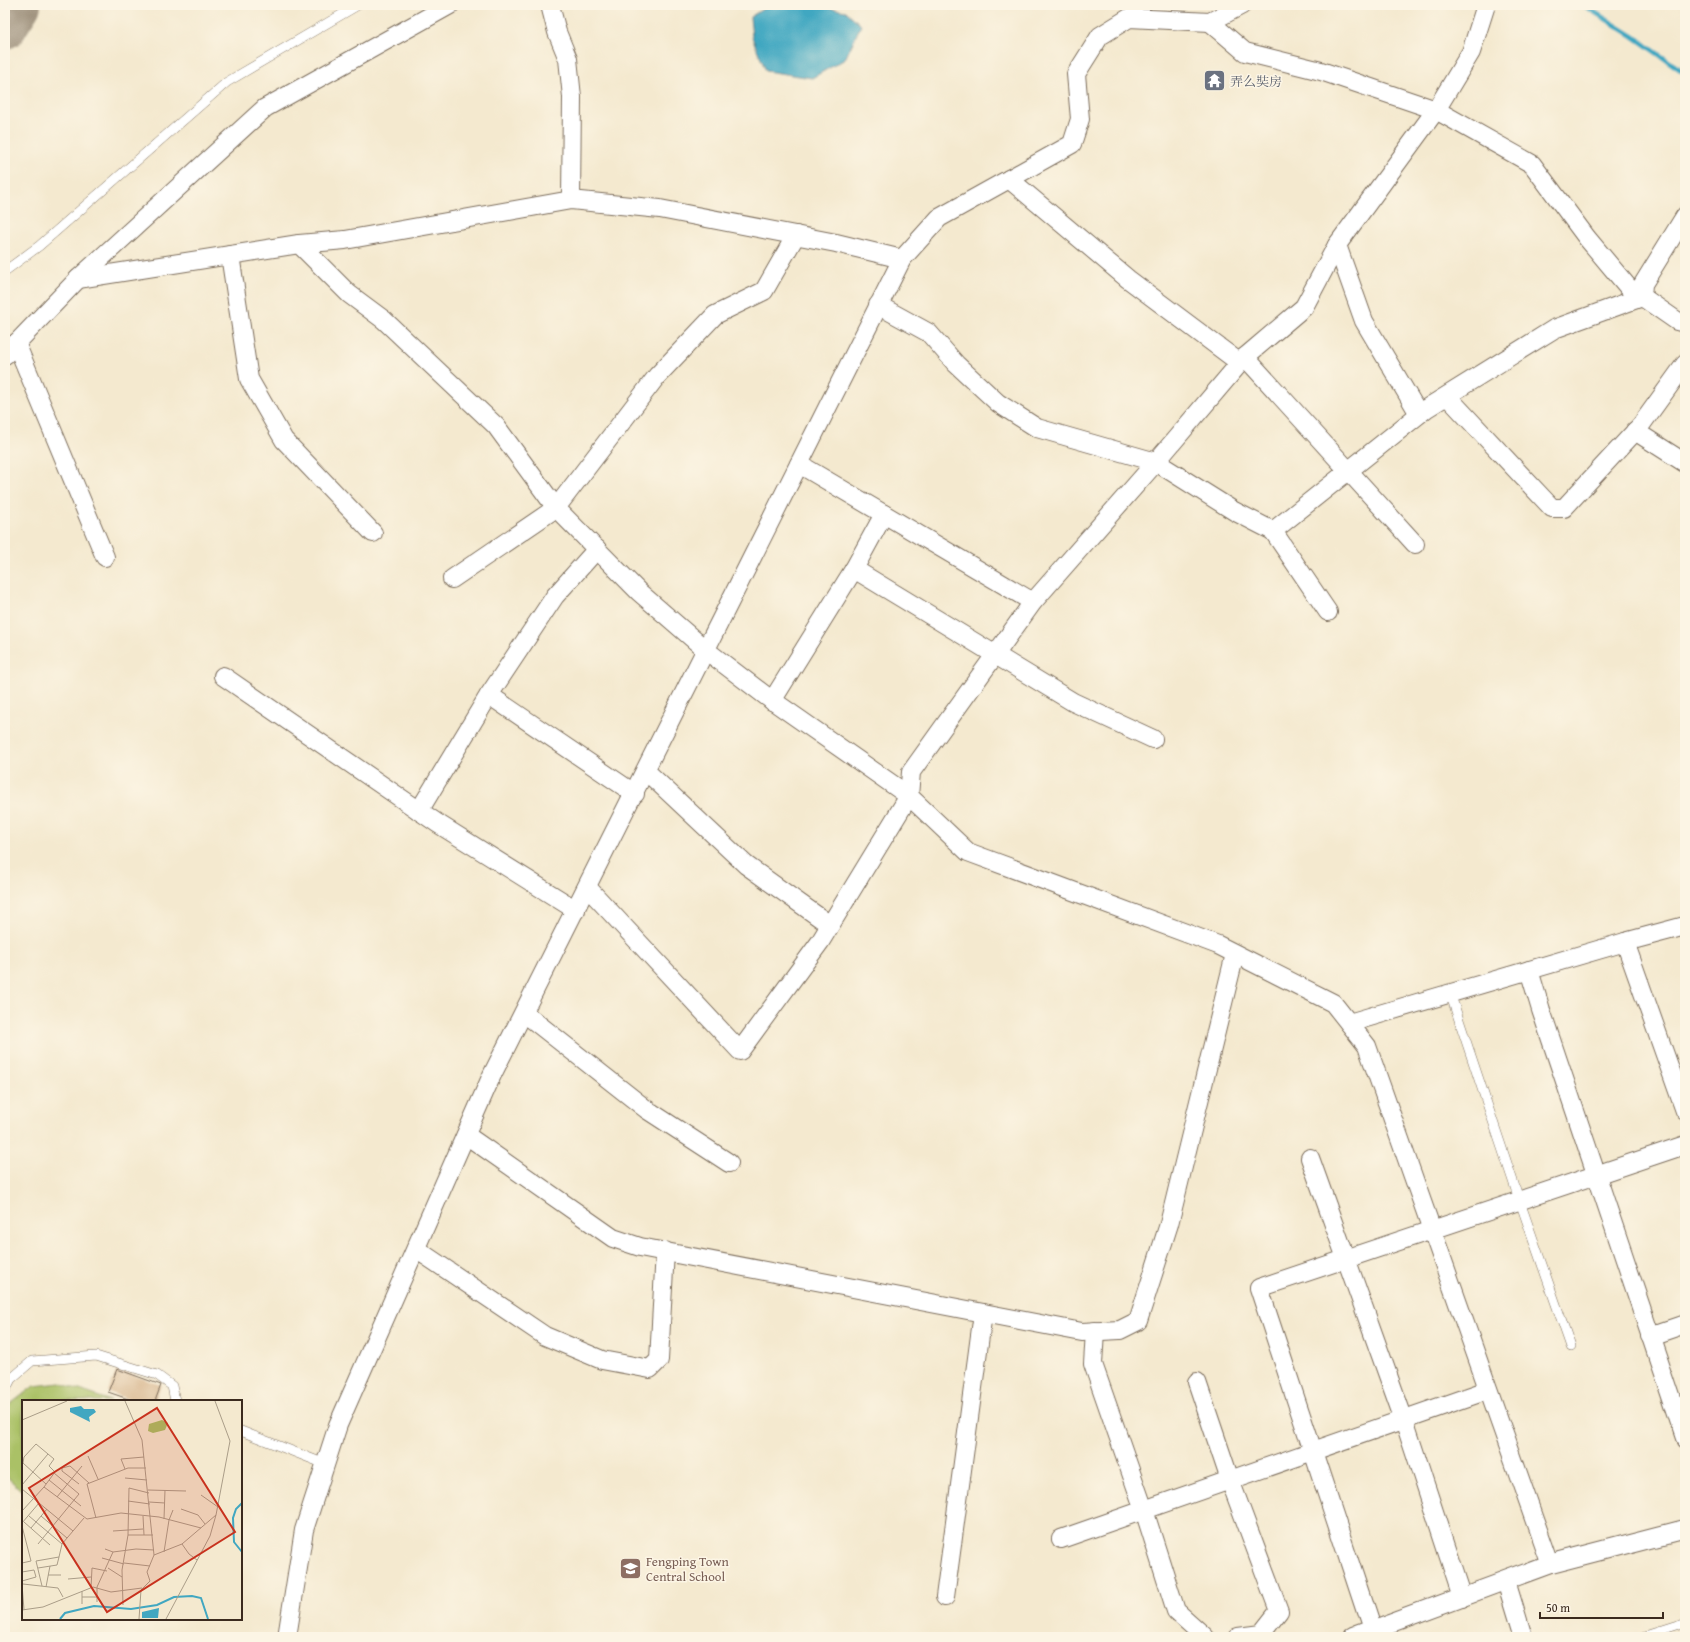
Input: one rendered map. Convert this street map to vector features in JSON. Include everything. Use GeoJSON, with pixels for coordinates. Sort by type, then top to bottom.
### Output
{"type":"FeatureCollection","features":[{"type":"Feature","properties":{"kind":"street"},"geometry":{"type":"LineString","coordinates":[[106,557],[11,349],[78,279],[265,108],[450,5]]}},
{"type":"Feature","properties":{"kind":"street"},"geometry":{"type":"LineString","coordinates":[[550,5],[557,32],[568,59],[572,97],[571,200]]}},
{"type":"Feature","properties":{"kind":"street"},"geometry":{"type":"LineString","coordinates":[[287,1637],[304,1530],[338,1425],[492,1075],[707,651],[902,259],[939,218],[1072,144],[1080,118],[1076,74],[1100,36],[1130,18],[1210,22],[1242,5]]}},
{"type":"Feature","properties":{"kind":"street"},"geometry":{"type":"LineString","coordinates":[[587,887],[740,1050],[820,942],[909,796],[911,772],[1033,602],[1243,360],[1304,307],[1337,245],[1436,110],[1471,52],[1486,5]]}},
{"type":"Feature","properties":{"kind":"street"},"geometry":{"type":"LineString","coordinates":[[1210,22],[1245,52],[1321,71],[1436,110],[1532,164],[1628,287],[1676,321],[1685,323]]}},
{"type":"Feature","properties":{"kind":"street"},"geometry":{"type":"LineString","coordinates":[[1009,179],[1128,279],[1243,360],[1348,470],[1415,544]]}},
{"type":"Feature","properties":{"kind":"street"},"geometry":{"type":"LineString","coordinates":[[78,279],[299,244],[344,240],[571,200],[660,209],[836,243],[902,259]]}},
{"type":"Feature","properties":{"kind":"street"},"geometry":{"type":"LineString","coordinates":[[1642,297],[1644,284],[1685,216]]}},
{"type":"Feature","properties":{"kind":"street"},"geometry":{"type":"LineString","coordinates":[[452,579],[556,508],[657,376],[710,320],[715,315],[764,291],[796,235]]}},
{"type":"Feature","properties":{"kind":"street"},"geometry":{"type":"LineString","coordinates":[[299,244],[349,294],[384,320],[496,426],[556,508],[639,592],[707,651],[772,700],[909,796],[968,852],[1218,945],[1333,1003],[1367,1046],[1550,1564]]}},
{"type":"Feature","properties":{"kind":"street"},"geometry":{"type":"LineString","coordinates":[[1337,245],[1364,321],[1419,414]]}},
{"type":"Feature","properties":{"kind":"street"},"geometry":{"type":"LineString","coordinates":[[230,255],[249,379],[284,440],[373,533]]}},
{"type":"Feature","properties":{"kind":"street"},"geometry":{"type":"LineString","coordinates":[[1273,531],[1419,414],[1447,396],[1554,329],[1642,297]]}},
{"type":"Feature","properties":{"kind":"street"},"geometry":{"type":"LineString","coordinates":[[878,305],[929,333],[956,364],[998,403],[1037,428],[1156,462],[1234,511],[1273,531],[1328,612]]}},
{"type":"Feature","properties":{"kind":"street"},"geometry":{"type":"LineString","coordinates":[[1447,396],[1552,508],[1564,508],[1636,431],[1685,364]]}},
{"type":"Feature","properties":{"kind":"street"},"geometry":{"type":"LineString","coordinates":[[1636,431],[1685,463]]}},
{"type":"Feature","properties":{"kind":"street"},"geometry":{"type":"LineString","coordinates":[[799,464],[1033,602]]}},
{"type":"Feature","properties":{"kind":"street"},"geometry":{"type":"LineString","coordinates":[[772,700],[854,569],[884,514]]}},
{"type":"Feature","properties":{"kind":"street"},"geometry":{"type":"LineString","coordinates":[[419,811],[489,695],[555,596],[596,549]]}},
{"type":"Feature","properties":{"kind":"street"},"geometry":{"type":"LineString","coordinates":[[854,569],[1073,702],[1153,739]]}},
{"type":"Feature","properties":{"kind":"street"},"geometry":{"type":"LineString","coordinates":[[223,676],[419,811],[576,910]]}},
{"type":"Feature","properties":{"kind":"street"},"geometry":{"type":"LineString","coordinates":[[489,695],[635,794]]}},
{"type":"Feature","properties":{"kind":"street"},"geometry":{"type":"LineString","coordinates":[[646,771],[746,865],[830,925]]}},
{"type":"Feature","properties":{"kind":"street"},"geometry":{"type":"LineString","coordinates":[[875,772],[911,772]]}},
{"type":"Feature","properties":{"kind":"street"},"geometry":{"type":"LineString","coordinates":[[1349,1023],[1625,942],[1685,926]]}},
{"type":"Feature","properties":{"kind":"street"},"geometry":{"type":"LineString","coordinates":[[1625,942],[1685,1112]]}},
{"type":"Feature","properties":{"kind":"street"},"geometry":{"type":"LineString","coordinates":[[466,1136],[613,1238],[640,1246],[1082,1332],[1120,1330],[1138,1321],[1169,1224],[1235,954]]}},
{"type":"Feature","properties":{"kind":"street"},"geometry":{"type":"LineString","coordinates":[[1529,970],[1541,1010],[1685,1438]]}},
{"type":"Feature","properties":{"kind":"street"},"geometry":{"type":"LineString","coordinates":[[524,1013],[646,1109],[729,1163]]}},
{"type":"Feature","properties":{"kind":"street"},"geometry":{"type":"LineString","coordinates":[[1372,1630],[1259,1288],[1685,1145]]}},
{"type":"Feature","properties":{"kind":"street"},"geometry":{"type":"LineString","coordinates":[[1310,1158],[1404,1420],[1462,1597]]}},
{"type":"Feature","properties":{"kind":"street"},"geometry":{"type":"LineString","coordinates":[[416,1249],[545,1336],[602,1360],[650,1369],[659,1360],[665,1251]]}},
{"type":"Feature","properties":{"kind":"street"},"geometry":{"type":"LineString","coordinates":[[945,1597],[984,1313]]}},
{"type":"Feature","properties":{"kind":"street"},"geometry":{"type":"LineString","coordinates":[[1650,1336],[1685,1324]]}},
{"type":"Feature","properties":{"kind":"street"},"geometry":{"type":"LineString","coordinates":[[1095,1331],[1093,1364],[1144,1510],[1176,1611],[1205,1637]]}},
{"type":"Feature","properties":{"kind":"street"},"geometry":{"type":"LineString","coordinates":[[1197,1382],[1230,1480],[1279,1610],[1261,1634],[1238,1637]]}},
{"type":"Feature","properties":{"kind":"street"},"geometry":{"type":"LineString","coordinates":[[1061,1539],[1488,1390]]}},
{"type":"Feature","properties":{"kind":"street"},"geometry":{"type":"LineString","coordinates":[[1353,1637],[1550,1564],[1685,1529]]}},
{"type":"Feature","properties":{"kind":"street"},"geometry":{"type":"LineString","coordinates":[[1506,1581],[1523,1637]]}},
{"type":"Feature","properties":{"kind":"lane"},"geometry":{"type":"LineString","coordinates":[[5,271],[39,246],[227,82],[358,5]]}},
{"type":"Feature","properties":{"kind":"lane"},"geometry":{"type":"LineString","coordinates":[[1450,993],[1519,1200],[1571,1346]]}},
{"type":"Feature","properties":{"kind":"lane"},"geometry":{"type":"LineString","coordinates":[[5,1391],[11,1379],[32,1361],[96,1356],[157,1376],[172,1386],[176,1400]]}},
{"type":"Feature","properties":{"kind":"lane"},"geometry":{"type":"LineString","coordinates":[[242,1431],[325,1464]]}},
{"type":"Feature","properties":{"kind":"lane"},"geometry":{"type":"LineString","coordinates":[[1641,1637],[1685,1623]]}},
{"type":"Feature","properties":{"kind":"green space"},"geometry":{"type":"Polygon","coordinates":[[[60,1383],[108,1400],[22,1400],[22,1491],[5,1475],[5,1411],[9,1405],[34,1386],[60,1383]]]}},
{"type":"Feature","properties":{"kind":"water"},"geometry":{"type":"Polygon","coordinates":[[[769,5],[815,5],[846,11],[861,25],[845,59],[812,78],[766,71],[752,37],[750,17],[769,5]]]}},
{"type":"Feature","properties":{"kind":"building"},"geometry":{"type":"Polygon","coordinates":[[[117,1369],[161,1385],[155,1400],[131,1400],[108,1392],[117,1369]]]}},
{"type":"Feature","properties":{"kind":"waterway"},"geometry":{"type":"LineString","coordinates":[[1583,5],[1633,36],[1685,73]]}},
{"type":"Feature","properties":{"kind":"taxiway"},"geometry":{"type":"LineString","coordinates":[[5,27],[19,5]]}},
{"type":"Feature","properties":{"kind":"place","name":"弄么奘房"},"geometry":{"type":"Point","coordinates":[1215,81]}},
{"type":"Feature","properties":{"kind":"place","name":"Fengping Town Central School"},"geometry":{"type":"Point","coordinates":[630,1568]}}]}
